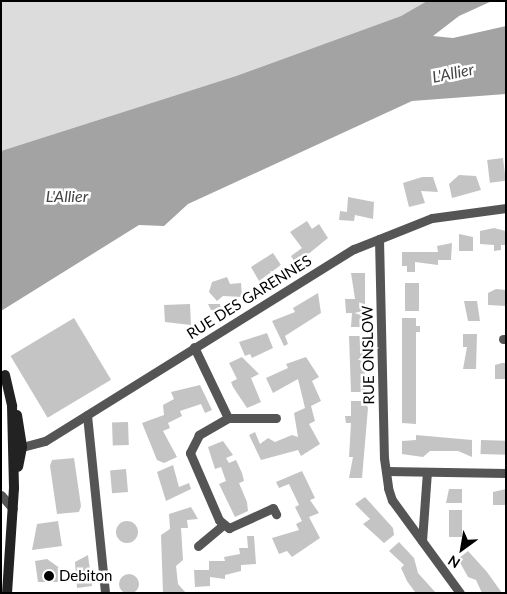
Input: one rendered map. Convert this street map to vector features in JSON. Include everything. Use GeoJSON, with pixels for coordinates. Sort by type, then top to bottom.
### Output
{"type":"FeatureCollection","features":[{"type":"Feature","properties":{"kind":"main road"},"geometry":{"type":"LineString","coordinates":[[3,371],[22,447],[14,488]]}},
{"type":"Feature","properties":{"kind":"main road"},"geometry":{"type":"LineString","coordinates":[[3,371],[12,406],[14,488],[7,593]]}},
{"type":"Feature","properties":{"kind":"street","name":"RUE DES GARENNES"},"geometry":{"type":"LineString","coordinates":[[22,447],[45,441],[336,258],[379,238],[432,218],[506,208]]}},
{"type":"Feature","properties":{"kind":"street","name":"RUE ONSLOW"},"geometry":{"type":"LineString","coordinates":[[379,238],[386,471],[392,500],[460,593]]}},
{"type":"Feature","properties":{"kind":"street"},"geometry":{"type":"LineString","coordinates":[[194,347],[228,418]]}},
{"type":"Feature","properties":{"kind":"street"},"geometry":{"type":"LineString","coordinates":[[87,415],[105,593]]}},
{"type":"Feature","properties":{"kind":"street"},"geometry":{"type":"LineString","coordinates":[[222,526],[190,453],[199,436],[228,418],[276,418]]}},
{"type":"Feature","properties":{"kind":"street"},"geometry":{"type":"LineString","coordinates":[[386,471],[506,473]]}},
{"type":"Feature","properties":{"kind":"street"},"geometry":{"type":"LineString","coordinates":[[422,541],[427,472]]}},
{"type":"Feature","properties":{"kind":"street"},"geometry":{"type":"LineString","coordinates":[[1,495],[13,509]]}},
{"type":"Feature","properties":{"kind":"street"},"geometry":{"type":"LineString","coordinates":[[222,526],[229,528],[273,508],[276,514]]}},
{"type":"Feature","properties":{"kind":"street"},"geometry":{"type":"LineString","coordinates":[[198,546],[222,526]]}},
{"type":"Feature","properties":{"kind":"shaded area"},"geometry":{"type":"Polygon","coordinates":[[[1,1],[427,1],[401,16],[236,76],[1,151],[1,1]]]}},
{"type":"Feature","properties":{"kind":"water","name":"L'Allier"},"geometry":{"type":"Polygon","coordinates":[[[427,1],[492,1],[459,16],[433,36],[453,38],[506,26],[506,94],[412,101],[188,204],[164,226],[139,225],[1,311],[1,151],[236,76],[401,16],[427,1]]]}},
{"type":"Feature","properties":{"kind":"building"},"geometry":{"type":"Polygon","coordinates":[[[503,158],[506,181],[490,183],[487,160],[503,158]]]}},
{"type":"Feature","properties":{"kind":"building"},"geometry":{"type":"Polygon","coordinates":[[[459,175],[476,176],[481,190],[452,198],[449,184],[459,175]]]}},
{"type":"Feature","properties":{"kind":"building"},"geometry":{"type":"Polygon","coordinates":[[[422,177],[433,177],[438,192],[421,191],[425,203],[409,207],[403,183],[422,177]]]}},
{"type":"Feature","properties":{"kind":"building"},"geometry":{"type":"Polygon","coordinates":[[[348,197],[374,202],[373,219],[355,215],[354,221],[339,220],[340,211],[347,212],[348,197]]]}},
{"type":"Feature","properties":{"kind":"building"},"geometry":{"type":"Polygon","coordinates":[[[307,221],[312,229],[319,224],[328,238],[296,264],[291,256],[302,248],[290,232],[307,221]]]}},
{"type":"Feature","properties":{"kind":"building"},"geometry":{"type":"Polygon","coordinates":[[[494,228],[506,231],[506,245],[501,245],[501,250],[494,251],[494,245],[480,244],[480,231],[494,228]]]}},
{"type":"Feature","properties":{"kind":"building"},"geometry":{"type":"Polygon","coordinates":[[[459,234],[473,237],[473,251],[459,251],[459,234]]]}},
{"type":"Feature","properties":{"kind":"building"},"geometry":{"type":"Polygon","coordinates":[[[452,243],[451,260],[438,260],[438,265],[415,262],[415,272],[407,272],[407,266],[402,266],[402,252],[438,252],[437,246],[452,243]]]}},
{"type":"Feature","properties":{"kind":"building"},"geometry":{"type":"Polygon","coordinates":[[[273,253],[281,265],[259,281],[251,267],[273,253]]]}},
{"type":"Feature","properties":{"kind":"building"},"geometry":{"type":"Polygon","coordinates":[[[351,273],[365,273],[365,327],[351,327],[352,313],[346,313],[345,299],[355,299],[351,273]]]}},
{"type":"Feature","properties":{"kind":"building"},"geometry":{"type":"Polygon","coordinates":[[[227,277],[230,284],[241,283],[242,297],[223,296],[217,301],[209,292],[212,282],[227,277]]]}},
{"type":"Feature","properties":{"kind":"building"},"geometry":{"type":"Polygon","coordinates":[[[405,283],[419,283],[419,311],[405,311],[405,283]]]}},
{"type":"Feature","properties":{"kind":"building"},"geometry":{"type":"Polygon","coordinates":[[[496,289],[506,290],[506,306],[488,305],[488,293],[496,289]]]}},
{"type":"Feature","properties":{"kind":"building"},"geometry":{"type":"Polygon","coordinates":[[[318,293],[321,313],[285,336],[288,344],[284,346],[272,321],[295,312],[293,308],[318,293]]]}},
{"type":"Feature","properties":{"kind":"building"},"geometry":{"type":"Polygon","coordinates":[[[464,301],[477,301],[480,321],[468,321],[464,301]]]}},
{"type":"Feature","properties":{"kind":"building"},"geometry":{"type":"Polygon","coordinates":[[[190,304],[191,325],[165,322],[164,305],[190,304]]]}},
{"type":"Feature","properties":{"kind":"building"},"geometry":{"type":"Polygon","coordinates":[[[208,304],[220,304],[221,310],[211,310],[208,304]]]}},
{"type":"Feature","properties":{"kind":"building"},"geometry":{"type":"Polygon","coordinates":[[[74,318],[111,380],[48,418],[11,356],[74,318]]]}},
{"type":"Feature","properties":{"kind":"building"},"geometry":{"type":"Polygon","coordinates":[[[402,318],[416,318],[416,326],[420,326],[420,332],[416,332],[416,424],[402,423],[402,318]]]}},
{"type":"Feature","properties":{"kind":"building"},"geometry":{"type":"Polygon","coordinates":[[[267,333],[273,348],[252,358],[250,354],[245,356],[239,342],[267,333]]]}},
{"type":"Feature","properties":{"kind":"building"},"geometry":{"type":"Polygon","coordinates":[[[463,334],[477,334],[476,369],[463,369],[467,347],[463,347],[463,334]]]}},
{"type":"Feature","properties":{"kind":"building"},"geometry":{"type":"Polygon","coordinates":[[[349,336],[363,336],[365,343],[365,392],[351,392],[349,336]]]}},
{"type":"Feature","properties":{"kind":"building"},"geometry":{"type":"Polygon","coordinates":[[[242,357],[259,374],[251,378],[261,402],[247,408],[231,382],[237,379],[229,363],[242,357]]]}},
{"type":"Feature","properties":{"kind":"building"},"geometry":{"type":"Polygon","coordinates":[[[306,357],[319,377],[312,381],[321,401],[311,406],[315,421],[309,424],[320,444],[301,456],[298,450],[261,460],[249,435],[255,432],[260,444],[268,438],[275,442],[292,435],[298,437],[294,413],[305,408],[298,379],[273,393],[266,378],[288,368],[286,364],[306,357]]]}},
{"type":"Feature","properties":{"kind":"building"},"geometry":{"type":"Polygon","coordinates":[[[506,363],[506,379],[495,379],[495,365],[506,363]]]}},
{"type":"Feature","properties":{"kind":"building"},"geometry":{"type":"Polygon","coordinates":[[[200,385],[212,410],[205,413],[201,404],[180,411],[182,416],[168,423],[170,428],[163,431],[177,457],[164,463],[157,460],[142,423],[164,415],[163,405],[174,399],[171,392],[200,385]]]}},
{"type":"Feature","properties":{"kind":"building"},"geometry":{"type":"Polygon","coordinates":[[[351,401],[365,401],[368,408],[362,478],[349,478],[353,457],[349,457],[351,423],[346,423],[345,416],[351,416],[351,401]]]}},
{"type":"Feature","properties":{"kind":"building"},"geometry":{"type":"Polygon","coordinates":[[[128,422],[129,445],[113,446],[112,423],[128,422]]]}},
{"type":"Feature","properties":{"kind":"building"},"geometry":{"type":"Polygon","coordinates":[[[416,435],[472,440],[472,457],[458,451],[430,451],[423,457],[402,454],[402,441],[416,440],[416,435]]]}},
{"type":"Feature","properties":{"kind":"building"},"geometry":{"type":"Polygon","coordinates":[[[481,440],[506,441],[505,455],[481,454],[481,440]]]}},
{"type":"Feature","properties":{"kind":"building"},"geometry":{"type":"Polygon","coordinates":[[[223,441],[233,455],[226,458],[229,463],[236,460],[244,481],[239,483],[247,502],[248,511],[235,517],[219,484],[226,481],[221,467],[215,469],[208,447],[223,441]]]}},
{"type":"Feature","properties":{"kind":"building"},"geometry":{"type":"Polygon","coordinates":[[[74,458],[81,506],[79,512],[57,514],[50,466],[52,460],[74,458]]]}},
{"type":"Feature","properties":{"kind":"building"},"geometry":{"type":"Polygon","coordinates":[[[173,465],[179,487],[189,483],[191,489],[166,501],[157,472],[173,465]]]}},
{"type":"Feature","properties":{"kind":"building"},"geometry":{"type":"Polygon","coordinates":[[[126,469],[128,492],[112,493],[110,470],[126,469]]]}},
{"type":"Feature","properties":{"kind":"building"},"geometry":{"type":"Polygon","coordinates":[[[302,471],[315,498],[310,500],[319,513],[309,517],[320,538],[292,557],[287,551],[279,554],[272,538],[299,530],[296,524],[302,521],[295,507],[299,505],[289,484],[279,488],[276,482],[302,471]]]}},
{"type":"Feature","properties":{"kind":"building"},"geometry":{"type":"Polygon","coordinates":[[[449,489],[462,489],[462,503],[446,503],[449,489]]]}},
{"type":"Feature","properties":{"kind":"building"},"geometry":{"type":"Polygon","coordinates":[[[506,489],[506,505],[493,505],[493,492],[506,489]]]}},
{"type":"Feature","properties":{"kind":"building"},"geometry":{"type":"Polygon","coordinates":[[[365,497],[393,528],[394,535],[384,543],[363,524],[370,519],[355,504],[365,497]]]}},
{"type":"Feature","properties":{"kind":"building"},"geometry":{"type":"Polygon","coordinates":[[[191,507],[198,519],[187,520],[188,528],[181,528],[183,560],[176,566],[178,584],[186,593],[163,593],[161,535],[170,529],[169,514],[191,507]]]}},
{"type":"Feature","properties":{"kind":"building"},"geometry":{"type":"Polygon","coordinates":[[[449,510],[462,510],[462,537],[449,537],[449,510]]]}},
{"type":"Feature","properties":{"kind":"building"},"geometry":{"type":"Polygon","coordinates":[[[58,521],[62,546],[32,550],[37,524],[58,521]]]}},
{"type":"Feature","properties":{"kind":"building"},"geometry":{"type":"Polygon","coordinates":[[[127,521],[135,524],[138,532],[135,540],[127,543],[119,540],[116,532],[119,524],[127,521]]]}},
{"type":"Feature","properties":{"kind":"building"},"geometry":{"type":"Polygon","coordinates":[[[247,536],[254,536],[256,564],[241,565],[241,571],[225,575],[225,579],[210,577],[210,586],[195,587],[194,570],[209,570],[209,561],[225,561],[224,557],[240,554],[239,548],[248,548],[247,536]]]}},
{"type":"Feature","properties":{"kind":"building"},"geometry":{"type":"Polygon","coordinates":[[[399,542],[414,558],[418,573],[436,593],[415,592],[407,581],[401,568],[404,565],[389,551],[399,542]]]}},
{"type":"Feature","properties":{"kind":"building"},"geometry":{"type":"Polygon","coordinates":[[[468,551],[487,572],[502,593],[482,593],[476,580],[468,577],[458,559],[468,551]]]}},
{"type":"Feature","properties":{"kind":"building"},"geometry":{"type":"Polygon","coordinates":[[[88,555],[92,586],[77,588],[75,562],[88,555]]]}},
{"type":"Feature","properties":{"kind":"building","name":"Debiton"},"geometry":{"type":"Polygon","coordinates":[[[47,559],[61,569],[62,582],[38,582],[35,561],[47,559]]]}},
{"type":"Feature","properties":{"kind":"building"},"geometry":{"type":"Polygon","coordinates":[[[129,574],[136,577],[139,584],[136,591],[129,594],[122,591],[119,584],[122,577],[129,574]]]}},
{"type":"Feature","properties":{"kind":"place","name":"Debiton"},"geometry":{"type":"Point","coordinates":[49,576]}}]}
